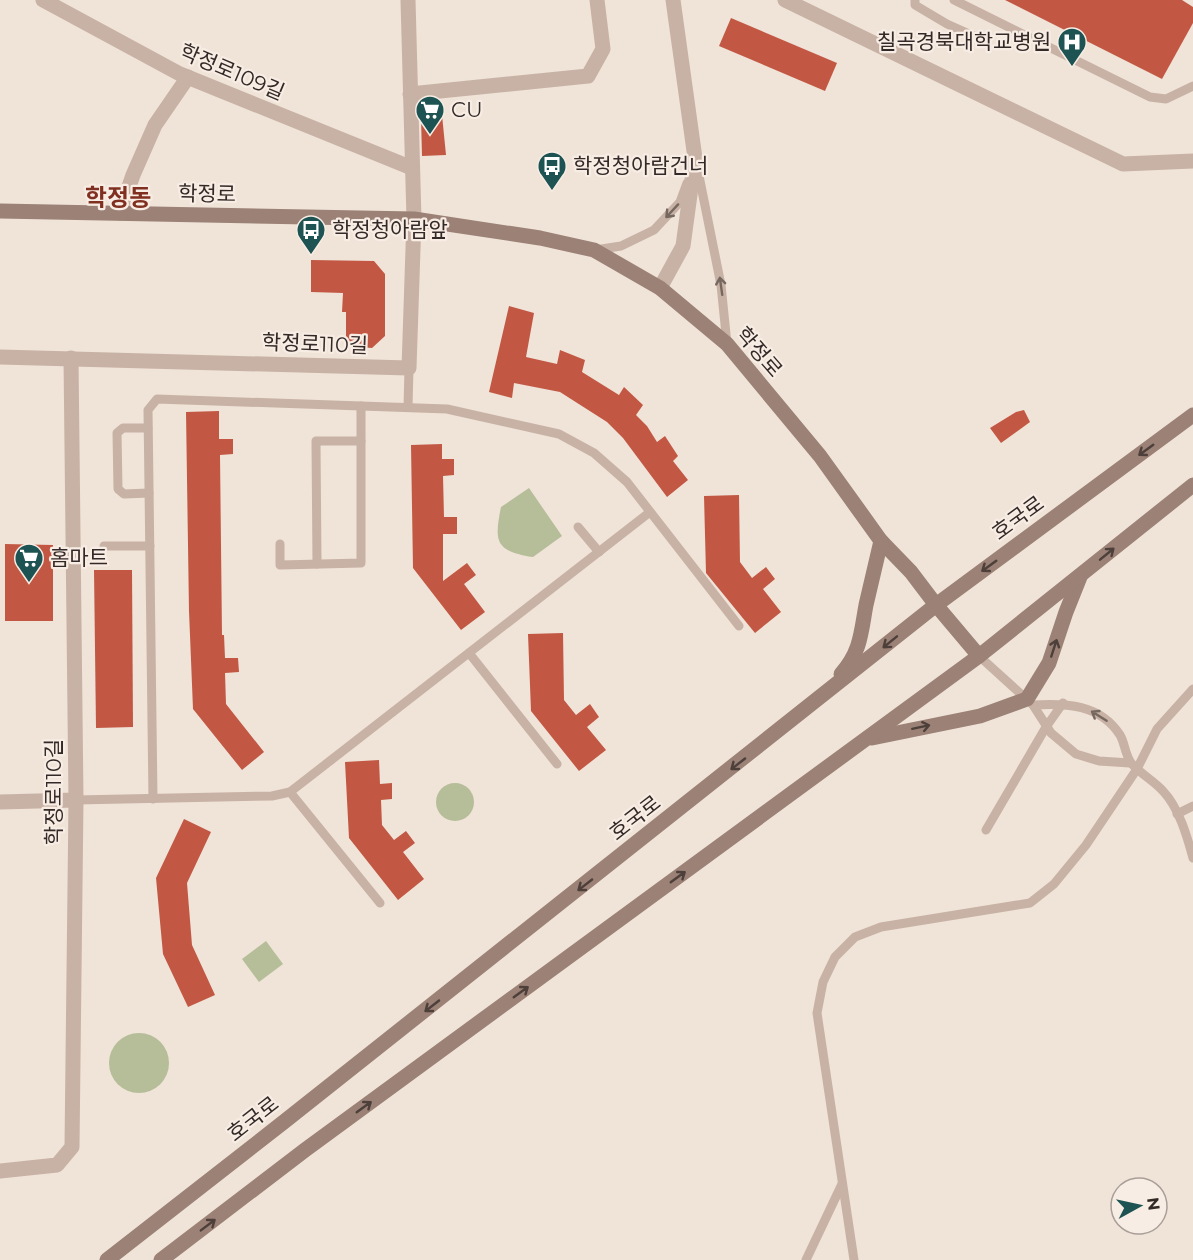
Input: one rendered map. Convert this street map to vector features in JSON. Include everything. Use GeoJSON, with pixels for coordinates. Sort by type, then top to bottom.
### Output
{"type":"FeatureCollection","features":[{"type":"Feature","properties":{"kind":"main road","name":"학정로"},"geometry":{"type":"LineString","coordinates":[[0,211],[414,219],[540,238],[594,250],[660,288],[727,344],[820,456],[881,541],[911,572],[979,656]]}},
{"type":"Feature","properties":{"kind":"main road","name":"호국로"},"geometry":{"type":"LineString","coordinates":[[107,1260],[936,605],[1193,415]]}},
{"type":"Feature","properties":{"kind":"main road"},"geometry":{"type":"LineString","coordinates":[[161,1260],[305,1150],[979,656],[1193,485]]}},
{"type":"Feature","properties":{"kind":"main road"},"geometry":{"type":"LineString","coordinates":[[818,700],[850,664],[862,636],[881,541]]}},
{"type":"Feature","properties":{"kind":"main road"},"geometry":{"type":"LineString","coordinates":[[864,740],[980,716],[1030,702],[1049,663],[1081,574]]}},
{"type":"Feature","properties":{"kind":"street","name":"학정로109길"},"geometry":{"type":"LineString","coordinates":[[43,0],[188,77],[412,168]]}},
{"type":"Feature","properties":{"kind":"street"},"geometry":{"type":"LineString","coordinates":[[408,0],[414,219],[409,368]]}},
{"type":"Feature","properties":{"kind":"street"},"geometry":{"type":"LineString","coordinates":[[410,94],[588,76],[603,49],[597,0]]}},
{"type":"Feature","properties":{"kind":"street"},"geometry":{"type":"LineString","coordinates":[[660,288],[684,246],[695,158],[673,0]]}},
{"type":"Feature","properties":{"kind":"street"},"geometry":{"type":"LineString","coordinates":[[785,0],[1123,164],[1193,161]]}},
{"type":"Feature","properties":{"kind":"street"},"geometry":{"type":"LineString","coordinates":[[120,213],[133,175],[155,125],[188,77]]}},
{"type":"Feature","properties":{"kind":"street","name":"학정로110길"},"geometry":{"type":"LineString","coordinates":[[0,357],[409,368]]}},
{"type":"Feature","properties":{"kind":"street","name":"학정로110길"},"geometry":{"type":"LineString","coordinates":[[0,1170],[57,1165],[72,1147],[76,800],[71,358]]}},
{"type":"Feature","properties":{"kind":"street"},"geometry":{"type":"LineString","coordinates":[[0,802],[76,800]]}},
{"type":"Feature","properties":{"kind":"lane"},"geometry":{"type":"LineString","coordinates":[[915,0],[915,5],[976,38]]}},
{"type":"Feature","properties":{"kind":"lane"},"geometry":{"type":"LineString","coordinates":[[954,0],[1150,98],[1166,99],[1193,86]]}},
{"type":"Feature","properties":{"kind":"lane"},"geometry":{"type":"LineString","coordinates":[[594,250],[621,246],[654,230],[680,202],[695,158]]}},
{"type":"Feature","properties":{"kind":"lane"},"geometry":{"type":"LineString","coordinates":[[695,158],[721,285],[727,344]]}},
{"type":"Feature","properties":{"kind":"lane"},"geometry":{"type":"LineString","coordinates":[[408,407],[409,368]]}},
{"type":"Feature","properties":{"kind":"lane"},"geometry":{"type":"LineString","coordinates":[[153,799],[148,410],[157,399],[447,409],[559,434],[594,453],[627,482],[739,626]]}},
{"type":"Feature","properties":{"kind":"lane"},"geometry":{"type":"LineString","coordinates":[[280,544],[280,565],[361,562],[361,406]]}},
{"type":"Feature","properties":{"kind":"lane"},"geometry":{"type":"LineString","coordinates":[[148,428],[123,428],[117,433],[118,489],[124,494],[149,493]]}},
{"type":"Feature","properties":{"kind":"lane"},"geometry":{"type":"LineString","coordinates":[[317,564],[316,441],[361,441]]}},
{"type":"Feature","properties":{"kind":"lane"},"geometry":{"type":"LineString","coordinates":[[76,800],[272,796],[290,792],[650,512]]}},
{"type":"Feature","properties":{"kind":"lane"},"geometry":{"type":"LineString","coordinates":[[578,527],[599,552]]}},
{"type":"Feature","properties":{"kind":"lane"},"geometry":{"type":"LineString","coordinates":[[104,546],[150,546]]}},
{"type":"Feature","properties":{"kind":"lane"},"geometry":{"type":"LineString","coordinates":[[470,653],[557,764]]}},
{"type":"Feature","properties":{"kind":"lane"},"geometry":{"type":"LineString","coordinates":[[979,656],[1030,702],[1051,733],[1076,754],[1099,761],[1133,766]]}},
{"type":"Feature","properties":{"kind":"lane"},"geometry":{"type":"LineString","coordinates":[[854,1260],[817,1012],[823,982],[834,957],[855,937],[881,927],[1030,903],[1054,884],[1086,845],[1156,729],[1193,688]]}},
{"type":"Feature","properties":{"kind":"lane"},"geometry":{"type":"LineString","coordinates":[[1030,702],[1063,703],[1086,708],[1106,719],[1121,736],[1133,766],[1164,792],[1186,829],[1193,858]]}},
{"type":"Feature","properties":{"kind":"lane"},"geometry":{"type":"LineString","coordinates":[[986,830],[1046,727],[1063,703]]}},
{"type":"Feature","properties":{"kind":"lane"},"geometry":{"type":"LineString","coordinates":[[290,792],[380,903]]}},
{"type":"Feature","properties":{"kind":"lane"},"geometry":{"type":"LineString","coordinates":[[1177,814],[1193,807]]}},
{"type":"Feature","properties":{"kind":"lane"},"geometry":{"type":"LineString","coordinates":[[806,1260],[842,1184]]}},
{"type":"Feature","properties":{"kind":"green space"},"geometry":{"type":"Polygon","coordinates":[[[529,488],[562,536],[533,557],[520,555],[504,548],[498,537],[501,507],[529,488]]]}},
{"type":"Feature","properties":{"kind":"green space"},"geometry":{"type":"Polygon","coordinates":[[[455,783],[468,789],[474,802],[468,815],[455,821],[442,815],[436,802],[442,789],[455,783]]]}},
{"type":"Feature","properties":{"kind":"green space"},"geometry":{"type":"Polygon","coordinates":[[[266,941],[283,964],[259,982],[242,959],[266,941]]]}},
{"type":"Feature","properties":{"kind":"green space"},"geometry":{"type":"Polygon","coordinates":[[[133,1033],[145,1033],[161,1041],[167,1051],[169,1063],[167,1075],[161,1085],[145,1093],[133,1093],[117,1085],[109,1069],[109,1057],[117,1041],[133,1033]]]}},
{"type":"Feature","properties":{"kind":"building"},"geometry":{"type":"Polygon","coordinates":[[[1005,0],[1182,0],[1193,7],[1193,23],[1162,79],[1005,0]]]}},
{"type":"Feature","properties":{"kind":"building"},"geometry":{"type":"Polygon","coordinates":[[[731,18],[837,63],[825,91],[719,46],[731,18]]]}},
{"type":"Feature","properties":{"kind":"building","name":"CU"},"geometry":{"type":"Polygon","coordinates":[[[442,115],[446,155],[422,156],[421,117],[442,115]]]}},
{"type":"Feature","properties":{"kind":"building"},"geometry":{"type":"Polygon","coordinates":[[[311,260],[374,261],[385,274],[385,336],[372,348],[346,346],[346,312],[342,312],[343,293],[311,292],[311,260]]]}},
{"type":"Feature","properties":{"kind":"building"},"geometry":{"type":"Polygon","coordinates":[[[509,306],[534,313],[526,357],[557,364],[560,350],[585,360],[582,372],[619,395],[624,387],[643,405],[636,415],[647,426],[657,442],[665,436],[678,456],[673,461],[688,480],[667,497],[623,438],[607,422],[560,392],[514,383],[512,398],[489,392],[509,306]]]}},
{"type":"Feature","properties":{"kind":"building"},"geometry":{"type":"Polygon","coordinates":[[[1024,410],[1030,422],[1001,443],[990,428],[1016,412],[1024,410]]]}},
{"type":"Feature","properties":{"kind":"building"},"geometry":{"type":"Polygon","coordinates":[[[219,411],[219,439],[233,439],[233,454],[220,455],[222,635],[224,635],[225,658],[238,658],[239,672],[225,673],[226,704],[264,752],[242,770],[193,709],[186,412],[219,411]]]}},
{"type":"Feature","properties":{"kind":"building"},"geometry":{"type":"Polygon","coordinates":[[[442,444],[442,459],[454,459],[454,475],[443,476],[444,517],[457,517],[457,534],[443,534],[443,581],[467,563],[476,575],[464,584],[485,612],[461,630],[413,568],[411,445],[442,444]]]}},
{"type":"Feature","properties":{"kind":"building"},"geometry":{"type":"Polygon","coordinates":[[[739,495],[740,562],[752,578],[766,567],[775,579],[763,589],[781,612],[755,633],[706,573],[704,496],[739,495]]]}},
{"type":"Feature","properties":{"kind":"building","name":"홈마트"},"geometry":{"type":"Polygon","coordinates":[[[5,544],[53,545],[53,621],[5,621],[5,544]]]}},
{"type":"Feature","properties":{"kind":"building"},"geometry":{"type":"Polygon","coordinates":[[[94,570],[132,570],[133,727],[96,728],[94,570]]]}},
{"type":"Feature","properties":{"kind":"building"},"geometry":{"type":"Polygon","coordinates":[[[563,633],[564,700],[576,715],[590,704],[599,717],[587,727],[606,750],[579,771],[531,711],[528,634],[563,633]]]}},
{"type":"Feature","properties":{"kind":"building"},"geometry":{"type":"Polygon","coordinates":[[[379,760],[380,784],[392,783],[392,799],[381,800],[382,825],[394,840],[406,831],[415,843],[403,852],[424,879],[398,900],[349,838],[345,762],[379,760]]]}},
{"type":"Feature","properties":{"kind":"building"},"geometry":{"type":"Polygon","coordinates":[[[184,819],[211,832],[187,883],[192,945],[215,995],[188,1007],[163,954],[156,878],[184,819]]]}},
{"type":"Feature","properties":{"kind":"place","name":"칠곡경북대학교병원"},"geometry":{"type":"Point","coordinates":[1072,68]}},
{"type":"Feature","properties":{"kind":"place","name":"CU"},"geometry":{"type":"Point","coordinates":[430,136]}},
{"type":"Feature","properties":{"kind":"place","name":"학정청아람건너"},"geometry":{"type":"Point","coordinates":[552,192]}},
{"type":"Feature","properties":{"kind":"place","name":"학정청아람앞"},"geometry":{"type":"Point","coordinates":[311,256]}},
{"type":"Feature","properties":{"kind":"place","name":"홈마트"},"geometry":{"type":"Point","coordinates":[29,584]}},
{"type":"Feature","properties":{"kind":"district","name":"학정동"},"geometry":{"type":"Point","coordinates":[118,198]}}]}
